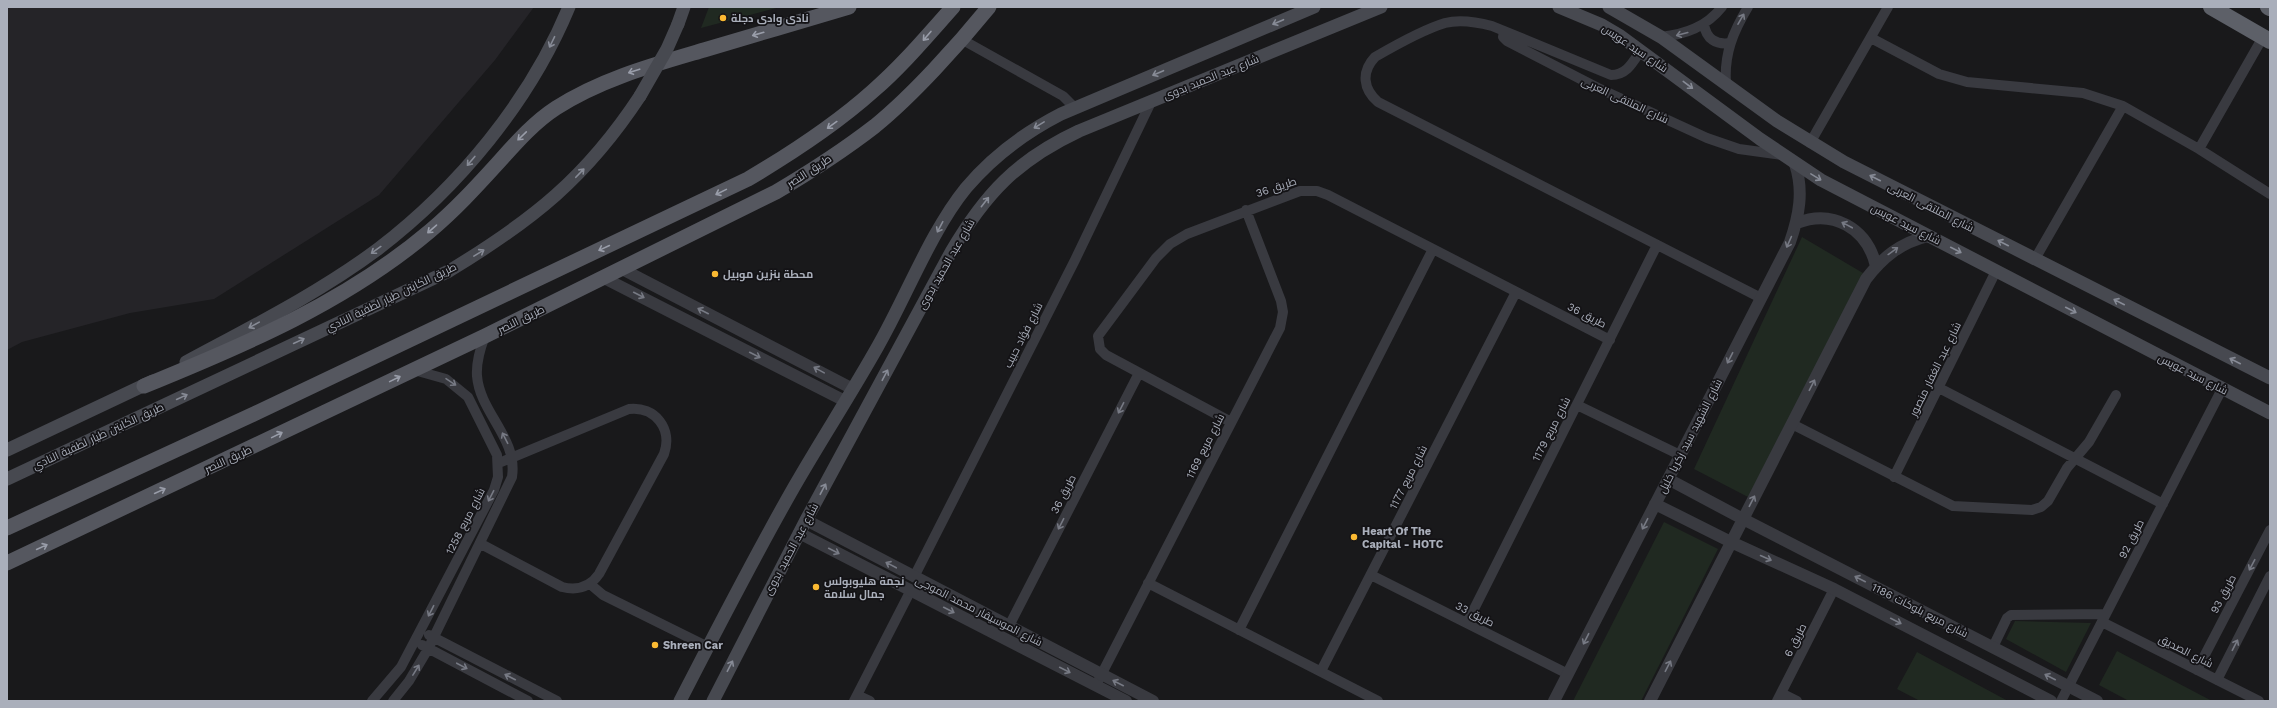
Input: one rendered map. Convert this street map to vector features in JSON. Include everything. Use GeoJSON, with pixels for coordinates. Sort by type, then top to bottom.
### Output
{"type":"FeatureCollection","features":[{"type":"Feature","properties":{"kind":"highway"},"geometry":{"type":"LineString","coordinates":[[2211,7],[2267,39]]}},
{"type":"Feature","properties":{"kind":"highway"},"geometry":{"type":"LineString","coordinates":[[2233,7],[2239,23]]}},
{"type":"Feature","properties":{"kind":"main road"},"geometry":{"type":"LineString","coordinates":[[144,386],[340,275],[378,248],[413,219],[463,170],[496,130],[521,95],[541,62],[569,7]]}},
{"type":"Feature","properties":{"kind":"main road","name":"طريق الكابتن طيار لطفية النادي"},"geometry":{"type":"LineString","coordinates":[[7,479],[449,271],[481,252],[537,213],[564,189],[607,143],[640,96],[661,61],[684,7]]}},
{"type":"Feature","properties":{"kind":"main road"},"geometry":{"type":"LineString","coordinates":[[7,450],[144,386],[223,354],[308,313],[364,280],[412,246],[450,213],[534,125],[555,108],[578,95],[630,72],[849,7]]}},
{"type":"Feature","properties":{"kind":"main road"},"geometry":{"type":"LineString","coordinates":[[7,528],[256,413],[748,179],[792,153],[834,124],[874,91],[910,56],[952,7]]}},
{"type":"Feature","properties":{"kind":"main road","name":"طريق النصر"},"geometry":{"type":"LineString","coordinates":[[7,563],[485,336],[755,204],[814,169],[875,126],[961,39],[989,7]]}},
{"type":"Feature","properties":{"kind":"main road","name":"شارع عبد الحميد بدوى"},"geometry":{"type":"LineString","coordinates":[[680,701],[773,525],[878,347],[942,224],[965,190],[993,159],[1009,146],[1043,123],[1314,7]]}},
{"type":"Feature","properties":{"kind":"main road","name":"شارع عبد الحميد بدوى"},"geometry":{"type":"LineString","coordinates":[[713,701],[799,533],[951,252],[975,214],[1007,177],[1042,149],[1079,131],[1381,7]]}},
{"type":"Feature","properties":{"kind":"main road","name":"شارع سيد عويس"},"geometry":{"type":"LineString","coordinates":[[1559,7],[1602,25],[1641,50],[1783,156],[1834,187],[2270,413]]}},
{"type":"Feature","properties":{"kind":"main road","name":"شارع الملتقى العربى"},"geometry":{"type":"LineString","coordinates":[[1610,7],[1661,37],[1810,143],[2035,259],[2269,375]]}},
{"type":"Feature","properties":{"kind":"street"},"geometry":{"type":"LineString","coordinates":[[1661,37],[1684,34],[1704,24],[1722,7]]}},
{"type":"Feature","properties":{"kind":"street"},"geometry":{"type":"LineString","coordinates":[[1726,83],[1726,62],[1730,43],[1748,7]]}},
{"type":"Feature","properties":{"kind":"street"},"geometry":{"type":"LineString","coordinates":[[1810,143],[1888,7]]}},
{"type":"Feature","properties":{"kind":"street"},"geometry":{"type":"LineString","coordinates":[[1641,50],[1626,70],[1611,75],[1504,31],[1481,23],[1457,21],[1446,23],[1375,57],[1366,72],[1367,89],[1378,102],[1761,298]]}},
{"type":"Feature","properties":{"kind":"street"},"geometry":{"type":"LineString","coordinates":[[1704,24],[1708,36],[1712,40],[1724,44],[1730,43]]}},
{"type":"Feature","properties":{"kind":"street","name":"شارع الملتقى العربى"},"geometry":{"type":"LineString","coordinates":[[1504,31],[1503,37],[1507,41],[1598,88],[1707,138],[1739,149],[1783,156]]}},
{"type":"Feature","properties":{"kind":"street"},"geometry":{"type":"LineString","coordinates":[[1871,38],[1939,74],[1967,82],[2083,93],[2123,106],[2199,149],[2270,194]]}},
{"type":"Feature","properties":{"kind":"street"},"geometry":{"type":"LineString","coordinates":[[961,39],[1063,96],[1075,108]]}},
{"type":"Feature","properties":{"kind":"street"},"geometry":{"type":"LineString","coordinates":[[2199,149],[2267,39]]}},
{"type":"Feature","properties":{"kind":"street","name":"شارع فؤاد حبيب"},"geometry":{"type":"LineString","coordinates":[[915,578],[1075,260],[1151,102]]}},
{"type":"Feature","properties":{"kind":"street"},"geometry":{"type":"LineString","coordinates":[[2035,259],[2123,106]]}},
{"type":"Feature","properties":{"kind":"street","name":"شارع الشهيد سيد زكريا خليل"},"geometry":{"type":"LineString","coordinates":[[1554,701],[1790,242],[1797,223],[1800,191],[1799,176],[1795,164]]}},
{"type":"Feature","properties":{"kind":"street","name":"طريق 36"},"geometry":{"type":"LineString","coordinates":[[1231,422],[1103,353],[1098,341],[1100,332],[1165,248],[1187,234],[1290,193],[1306,190],[1317,191],[1328,195],[1610,340]]}},
{"type":"Feature","properties":{"kind":"street","name":"شارع مربع 1169"},"geometry":{"type":"LineString","coordinates":[[1099,680],[1280,328],[1282,317],[1280,301],[1246,210]]}},
{"type":"Feature","properties":{"kind":"street"},"geometry":{"type":"LineString","coordinates":[[1797,223],[1806,220],[1824,218],[1843,222],[1865,240],[1876,266]]}},
{"type":"Feature","properties":{"kind":"street"},"geometry":{"type":"LineString","coordinates":[[1650,701],[1866,280],[1876,266],[1901,245],[1912,240],[1928,236]]}},
{"type":"Feature","properties":{"kind":"street","name":"شارع مربع 1179"},"geometry":{"type":"LineString","coordinates":[[1466,623],[1657,245]]}},
{"type":"Feature","properties":{"kind":"street"},"geometry":{"type":"LineString","coordinates":[[1239,630],[1433,250]]}},
{"type":"Feature","properties":{"kind":"street"},"geometry":{"type":"LineString","coordinates":[[622,269],[853,389]]}},
{"type":"Feature","properties":{"kind":"street","name":"شارع عبد الغفار منصور"},"geometry":{"type":"LineString","coordinates":[[1894,477],[1996,272]]}},
{"type":"Feature","properties":{"kind":"street"},"geometry":{"type":"LineString","coordinates":[[604,278],[845,401]]}},
{"type":"Feature","properties":{"kind":"street","name":"شارع مربع 1177"},"geometry":{"type":"LineString","coordinates":[[1320,671],[1371,575],[1516,292]]}},
{"type":"Feature","properties":{"kind":"street"},"geometry":{"type":"LineString","coordinates":[[393,701],[409,681],[434,638],[510,483],[513,470],[512,456],[479,389],[477,363],[485,336]]}},
{"type":"Feature","properties":{"kind":"street","name":"شارع مربع 1258"},"geometry":{"type":"LineString","coordinates":[[372,701],[401,667],[494,490],[498,477],[498,463],[494,448],[468,397],[446,379],[432,373],[414,370]]}},
{"type":"Feature","properties":{"kind":"street","name":"طريق 36"},"geometry":{"type":"LineString","coordinates":[[1009,626],[1138,373]]}},
{"type":"Feature","properties":{"kind":"street"},"geometry":{"type":"LineString","coordinates":[[1939,388],[2163,504]]}},
{"type":"Feature","properties":{"kind":"street"},"geometry":{"type":"LineString","coordinates":[[468,397],[471,389],[479,389]]}},
{"type":"Feature","properties":{"kind":"street","name":"طريق 92"},"geometry":{"type":"LineString","coordinates":[[2061,701],[2222,389]]}},
{"type":"Feature","properties":{"kind":"street"},"geometry":{"type":"LineString","coordinates":[[1792,424],[1953,506],[2032,510],[2045,504],[2063,474],[2089,442],[2116,395]]}},
{"type":"Feature","properties":{"kind":"street"},"geometry":{"type":"LineString","coordinates":[[1577,405],[1680,455]]}},
{"type":"Feature","properties":{"kind":"street"},"geometry":{"type":"LineString","coordinates":[[481,544],[562,587],[576,589],[590,584],[599,574],[664,454],[667,442],[662,424],[648,411],[629,409],[498,463]]}},
{"type":"Feature","properties":{"kind":"street","name":"شارع مربع بلوكات 1186"},"geometry":{"type":"LineString","coordinates":[[1668,479],[1743,520],[2098,701]]}},
{"type":"Feature","properties":{"kind":"street","name":"شارع مربع بلوكات 1186"},"geometry":{"type":"LineString","coordinates":[[1655,504],[1731,542],[1834,589],[2051,701]]}},
{"type":"Feature","properties":{"kind":"street","name":"شارع الموسيقار محمد الموجى"},"geometry":{"type":"LineString","coordinates":[[806,520],[1009,626],[1099,680],[1126,701]]}},
{"type":"Feature","properties":{"kind":"street","name":"طريق 93"},"geometry":{"type":"LineString","coordinates":[[2197,670],[2270,530]]}},
{"type":"Feature","properties":{"kind":"street","name":"شارع الموسيقار محمد الموجى"},"geometry":{"type":"LineString","coordinates":[[799,533],[1003,638],[1099,680],[1153,701]]}},
{"type":"Feature","properties":{"kind":"street","name":"طريق 33"},"geometry":{"type":"LineString","coordinates":[[1371,575],[1568,674]]}},
{"type":"Feature","properties":{"kind":"street"},"geometry":{"type":"LineString","coordinates":[[2217,680],[2270,576]]}},
{"type":"Feature","properties":{"kind":"street"},"geometry":{"type":"LineString","coordinates":[[870,701],[856,698],[910,590],[905,582],[915,578]]}},
{"type":"Feature","properties":{"kind":"street"},"geometry":{"type":"LineString","coordinates":[[1148,583],[1378,701]]}},
{"type":"Feature","properties":{"kind":"street"},"geometry":{"type":"LineString","coordinates":[[590,584],[610,598],[708,647]]}},
{"type":"Feature","properties":{"kind":"street","name":"طريق 6"},"geometry":{"type":"LineString","coordinates":[[1779,697],[1834,589]]}},
{"type":"Feature","properties":{"kind":"street"},"geometry":{"type":"LineString","coordinates":[[1993,647],[2007,618],[2011,614],[2104,618]]}},
{"type":"Feature","properties":{"kind":"street","name":"شارع الصديق"},"geometry":{"type":"LineString","coordinates":[[2104,618],[2197,670],[2259,701]]}},
{"type":"Feature","properties":{"kind":"street"},"geometry":{"type":"LineString","coordinates":[[1003,638],[1009,626]]}},
{"type":"Feature","properties":{"kind":"street"},"geometry":{"type":"LineString","coordinates":[[421,631],[557,701]]}},
{"type":"Feature","properties":{"kind":"street"},"geometry":{"type":"LineString","coordinates":[[415,642],[522,700],[526,685]]}},
{"type":"Feature","properties":{"kind":"street"},"geometry":{"type":"LineString","coordinates":[[1779,697],[1797,701]]}},
{"type":"Feature","properties":{"kind":"shaded area"},"geometry":{"type":"Polygon","coordinates":[[[7,7],[534,7],[495,60],[379,195],[214,299],[130,313],[22,342],[7,350],[7,7]]]}},
{"type":"Feature","properties":{"kind":"shaded area","name":"نادى وادى دجلة"},"geometry":{"type":"Polygon","coordinates":[[[709,7],[780,7],[701,28],[709,7]]]}},
{"type":"Feature","properties":{"kind":"shaded area"},"geometry":{"type":"Polygon","coordinates":[[[1802,237],[1868,276],[1748,497],[1694,469],[1802,237]]]}},
{"type":"Feature","properties":{"kind":"shaded area"},"geometry":{"type":"Polygon","coordinates":[[[1664,522],[1718,549],[1641,701],[1573,701],[1664,522]]]}},
{"type":"Feature","properties":{"kind":"shaded area"},"geometry":{"type":"Polygon","coordinates":[[[2015,621],[2091,623],[2066,672],[2006,639],[2015,621]]]}},
{"type":"Feature","properties":{"kind":"shaded area"},"geometry":{"type":"Polygon","coordinates":[[[2117,651],[2212,701],[2129,701],[2099,685],[2117,651]]]}},
{"type":"Feature","properties":{"kind":"shaded area"},"geometry":{"type":"Polygon","coordinates":[[[1917,652],[2008,701],[1920,701],[1897,689],[1917,652]]]}},
{"type":"Feature","properties":{"kind":"place","name":"نادى وادى دجلة"},"geometry":{"type":"Point","coordinates":[723,18]}},
{"type":"Feature","properties":{"kind":"place","name":"محطة بنزين موبيل"},"geometry":{"type":"Point","coordinates":[715,274]}},
{"type":"Feature","properties":{"kind":"place","name":"Heart Of The Capital - HOTC"},"geometry":{"type":"Point","coordinates":[1354,537]}},
{"type":"Feature","properties":{"kind":"place","name":"نجمة هليوبولس جمال سلامة"},"geometry":{"type":"Point","coordinates":[816,587]}},
{"type":"Feature","properties":{"kind":"place","name":"Shreen Car"},"geometry":{"type":"Point","coordinates":[655,645]}}]}
